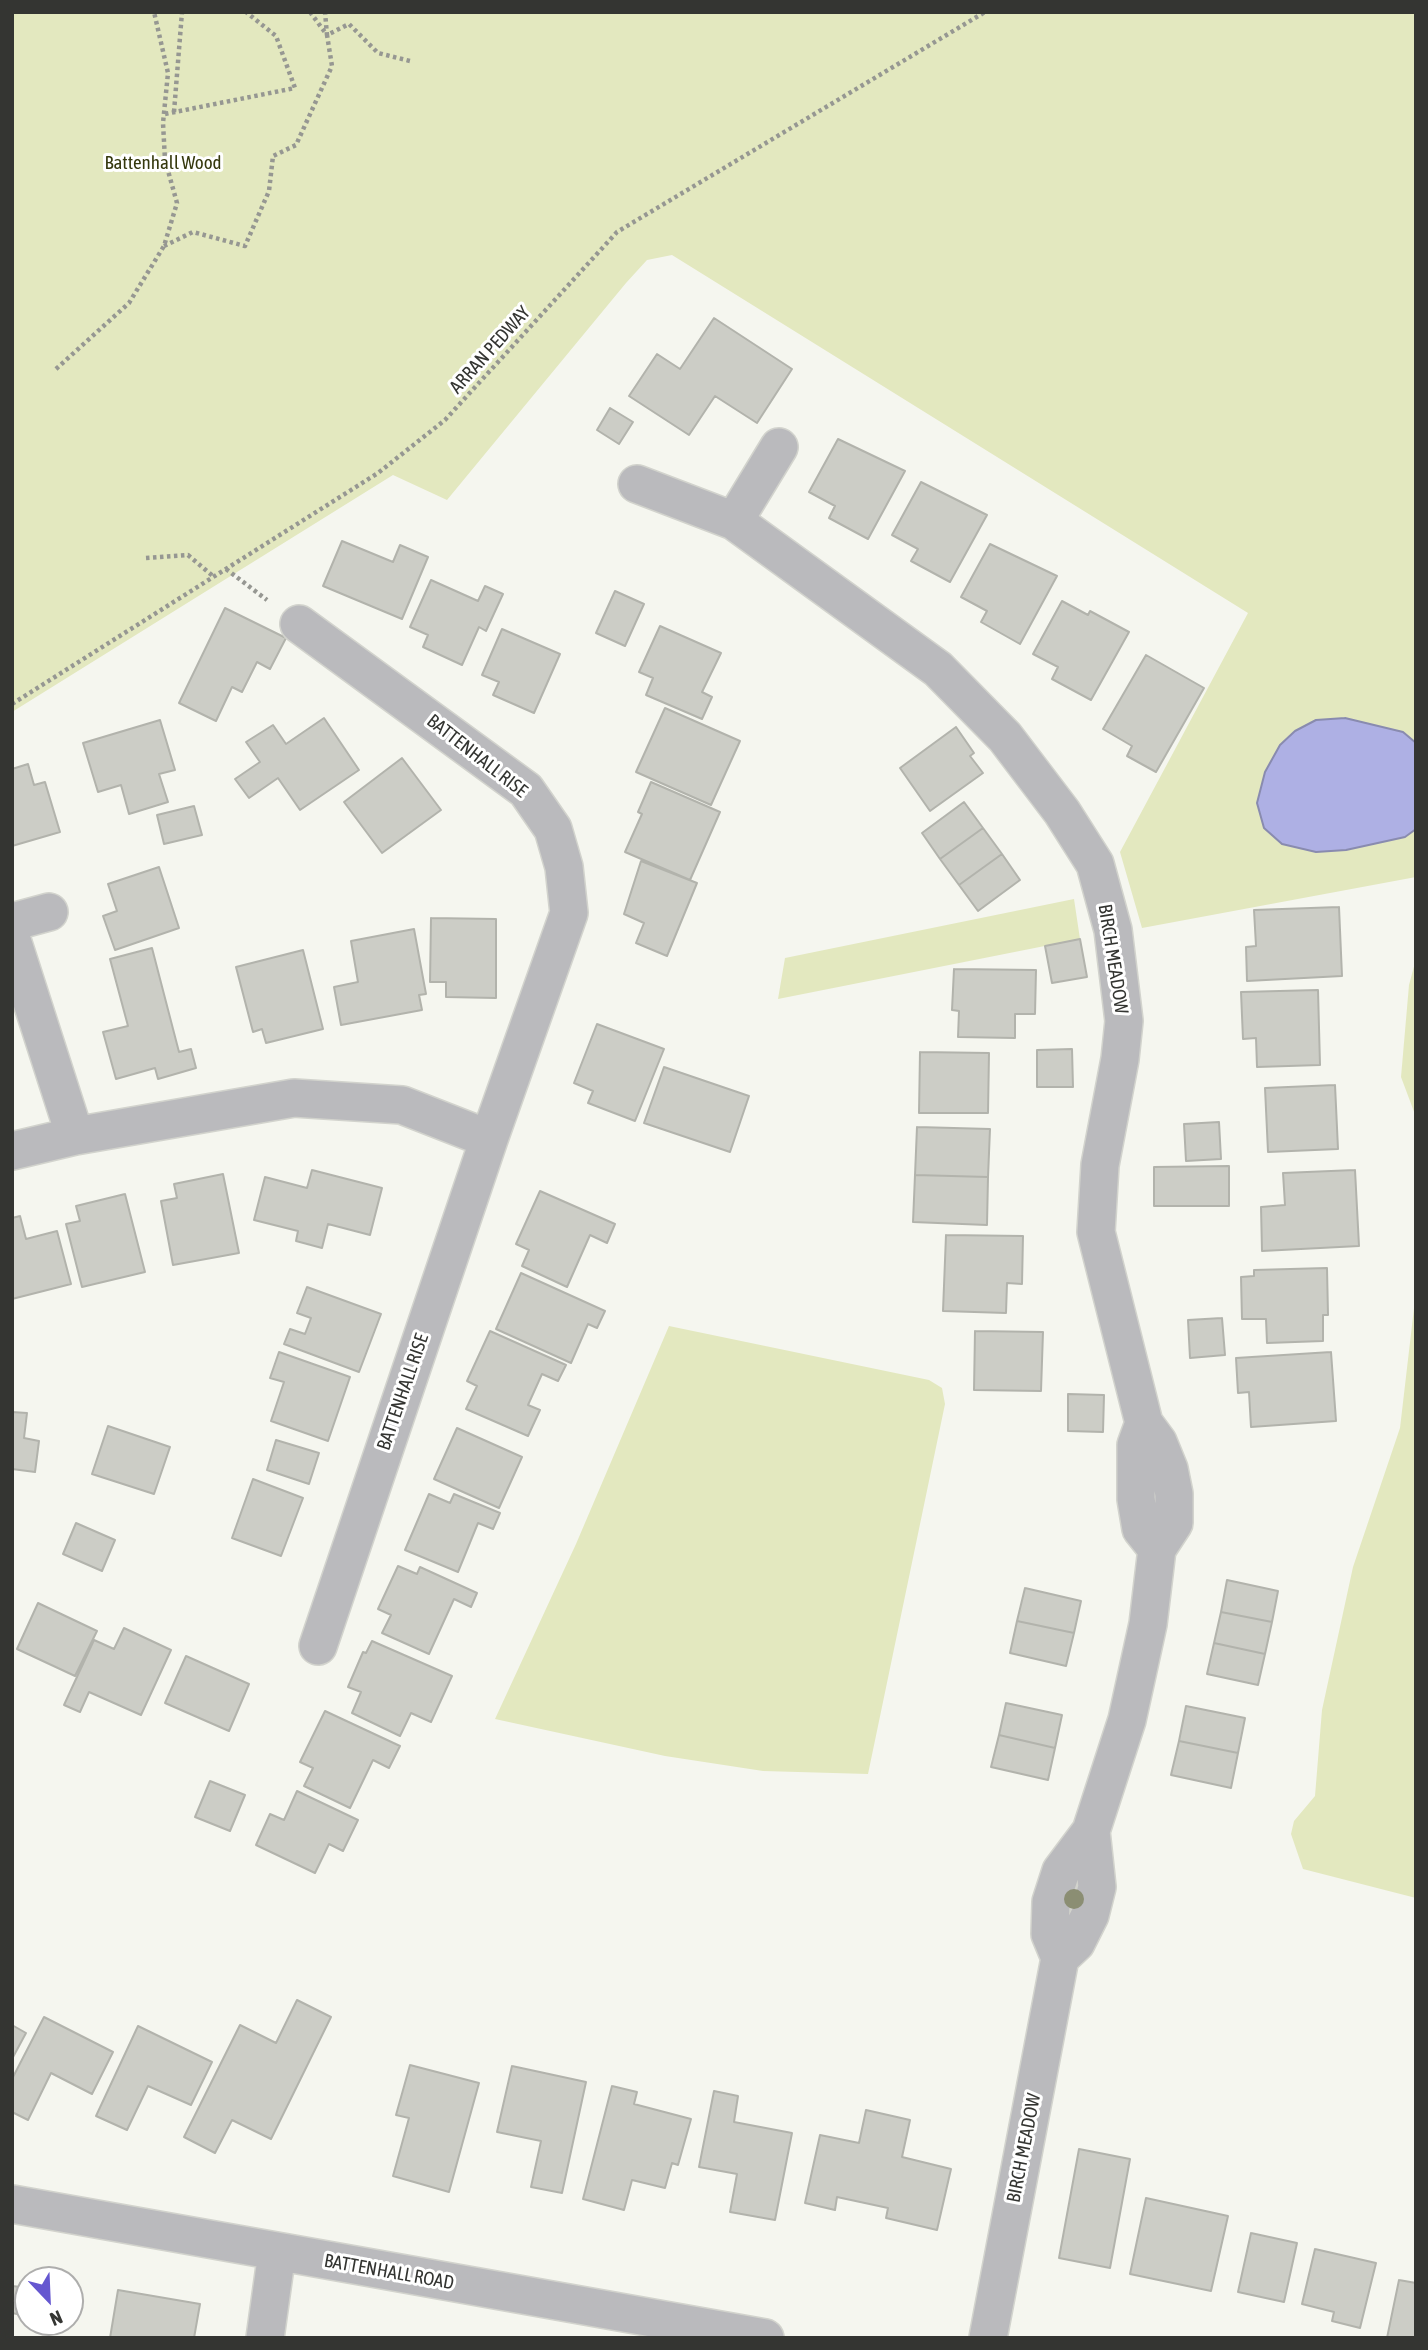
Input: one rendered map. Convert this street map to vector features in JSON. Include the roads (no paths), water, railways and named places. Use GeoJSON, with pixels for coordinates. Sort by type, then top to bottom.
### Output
{"type":"FeatureCollection","features":[{"type":"Feature","properties":{"kind":"street"},"geometry":{"type":"LineString","coordinates":[[734,522],[779,447]]}},
{"type":"Feature","properties":{"kind":"street","name":"BIRCH MEADOW"},"geometry":{"type":"LineString","coordinates":[[637,484],[734,522],[938,669],[1005,737],[1062,812],[1095,864],[1113,930],[1124,1021],[1121,1059],[1100,1165],[1096,1232],[1144,1423],[1136,1445],[1136,1499],[1141,1529],[1157,1549],[1148,1624],[1127,1720],[1091,1831],[1061,1871],[1051,1902],[1050,1934],[1059,1958],[988,2338]]}},
{"type":"Feature","properties":{"kind":"street","name":"BATTENHALL RISE"},"geometry":{"type":"LineString","coordinates":[[299,624],[526,790],[553,829],[564,867],[569,913],[488,1139],[318,1646]]}},
{"type":"Feature","properties":{"kind":"street"},"geometry":{"type":"LineString","coordinates":[[12,922],[49,912]]}},
{"type":"Feature","properties":{"kind":"street"},"geometry":{"type":"LineString","coordinates":[[12,940],[75,1136]]}},
{"type":"Feature","properties":{"kind":"street"},"geometry":{"type":"LineString","coordinates":[[12,1151],[75,1136],[293,1098],[402,1105],[488,1139]]}},
{"type":"Feature","properties":{"kind":"street","name":"BATTENHALL ROAD"},"geometry":{"type":"LineString","coordinates":[[12,2204],[765,2338]]}},
{"type":"Feature","properties":{"kind":"street"},"geometry":{"type":"LineString","coordinates":[[265,2338],[277,2252]]}},
{"type":"Feature","properties":{"kind":"water"},"geometry":{"type":"Polygon","coordinates":[[[1345,718],[1403,732],[1416,743],[1416,829],[1405,837],[1346,850],[1316,852],[1282,844],[1264,828],[1257,803],[1265,772],[1280,745],[1295,731],[1316,720],[1345,718]]]}},
{"type":"Feature","properties":{"kind":"park label","name":"Battenhall Wood"},"geometry":{"type":"Point","coordinates":[163,163]}}]}
